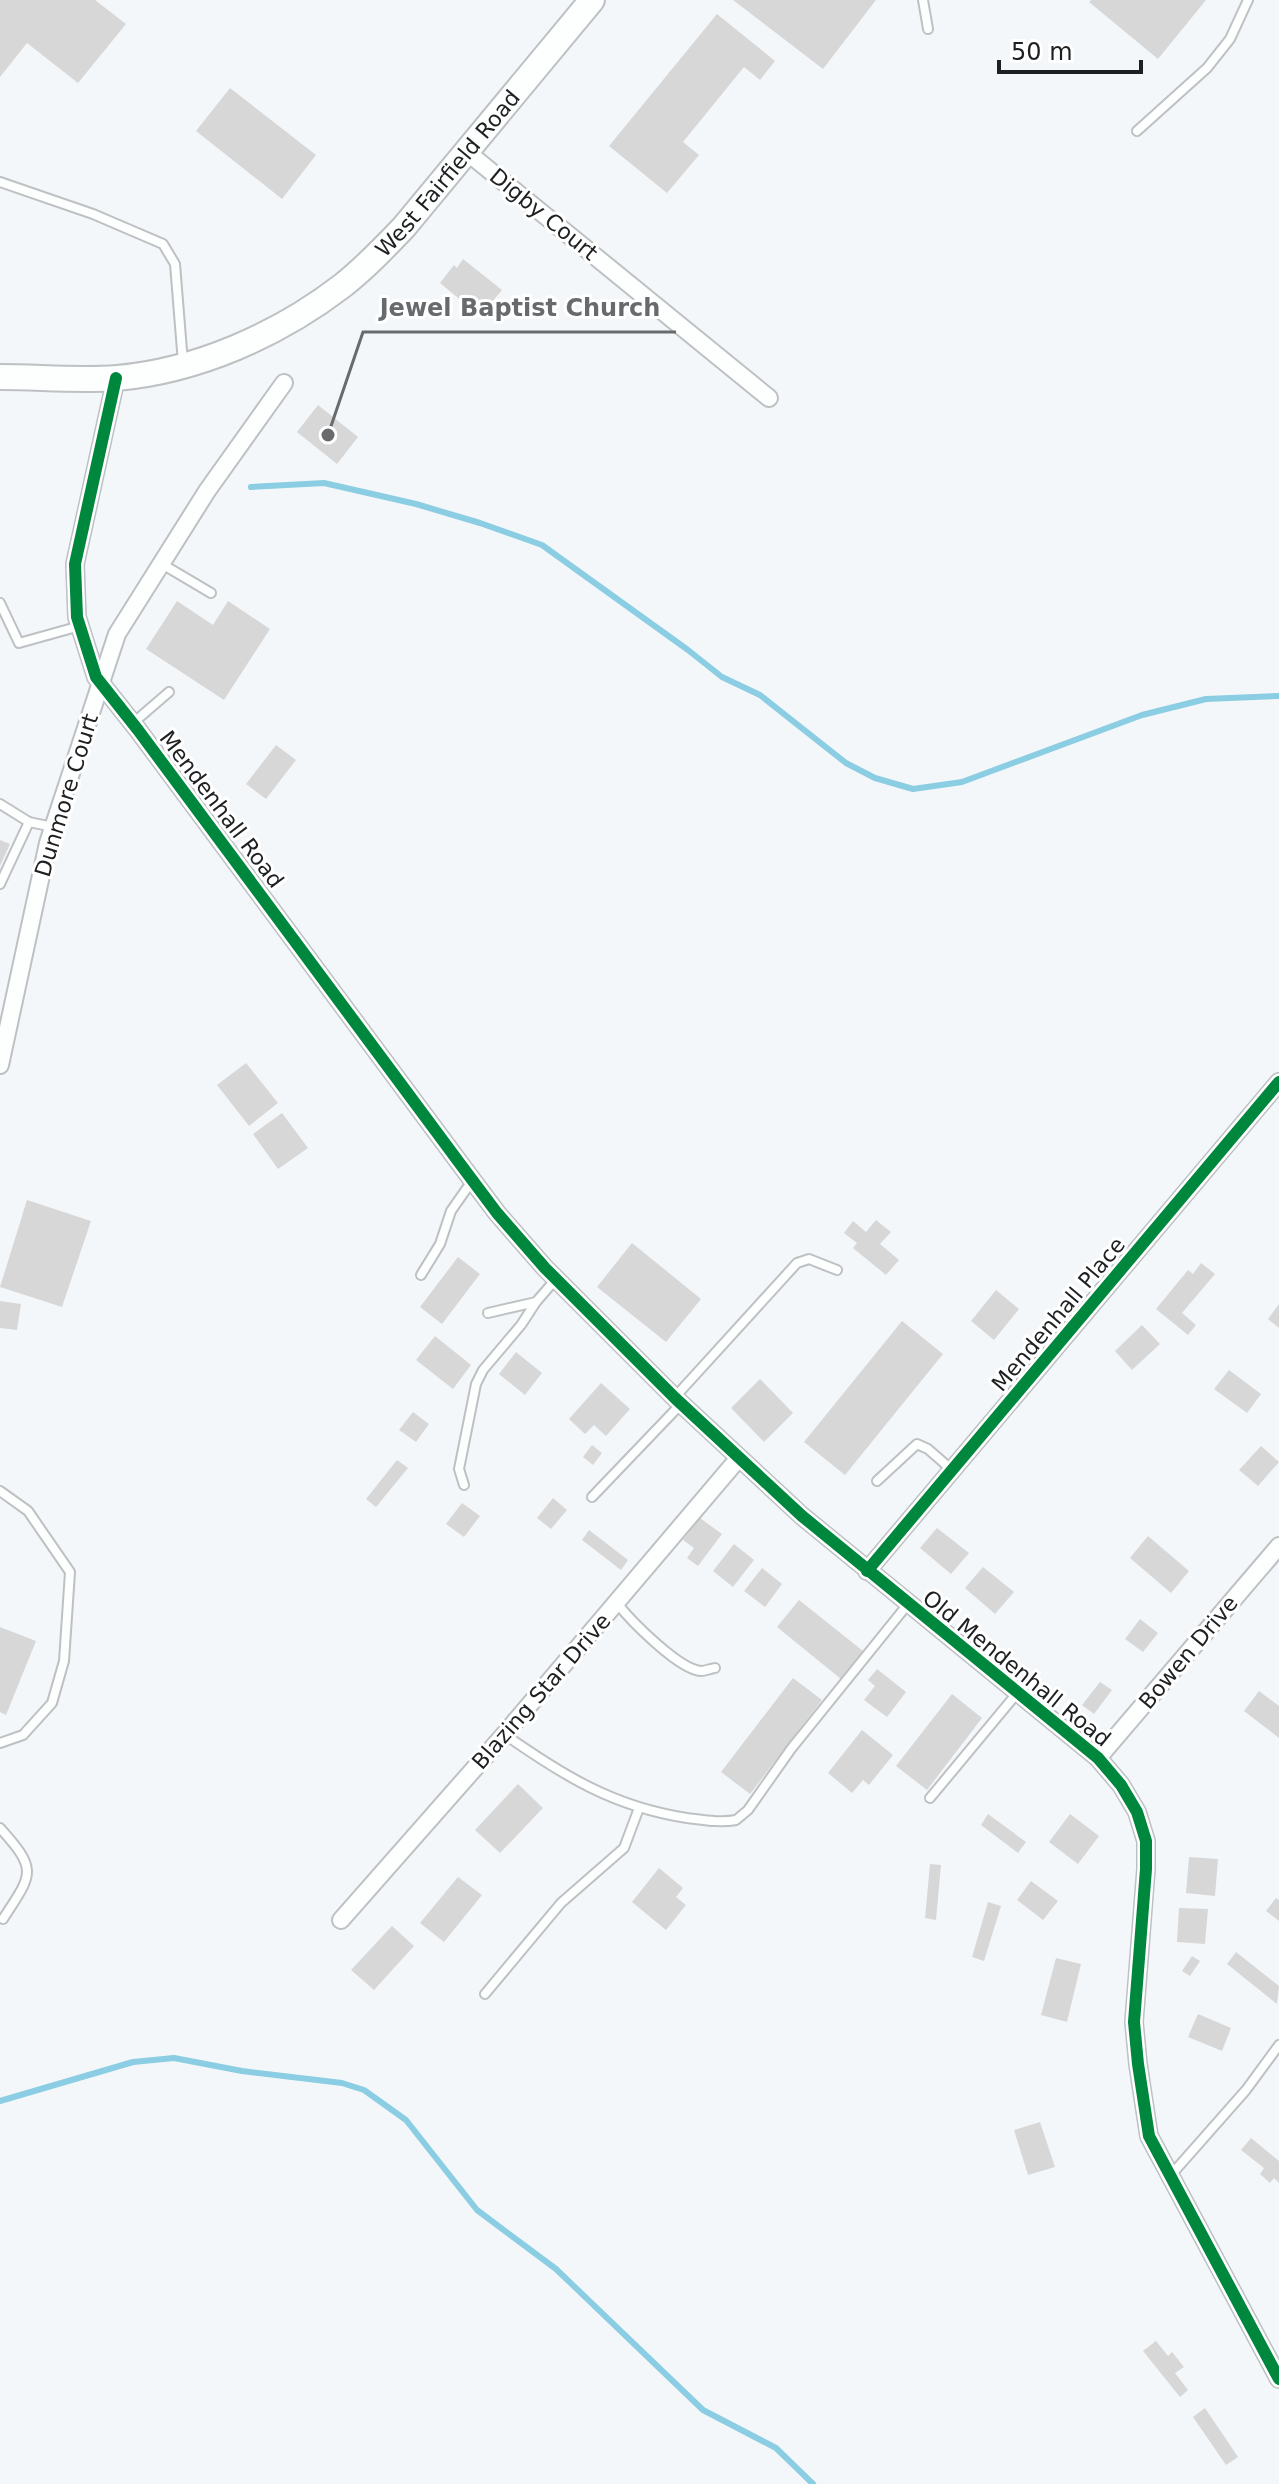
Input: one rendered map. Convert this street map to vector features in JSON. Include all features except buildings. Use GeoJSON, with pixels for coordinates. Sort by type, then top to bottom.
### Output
{"type":"FeatureCollection","features":[{"type":"Feature","properties":{"kind":"main road","name":"West Fairfield Road"},"geometry":{"type":"LineString","coordinates":[[0,377],[116,378],[183,364],[242,345],[313,307],[372,260],[467,152],[592,0]]}},
{"type":"Feature","properties":{"kind":"street","name":"Digby Court"},"geometry":{"type":"LineString","coordinates":[[467,152],[769,398]]}},
{"type":"Feature","properties":{"kind":"street","name":"Mendenhall Road"},"geometry":{"type":"LineString","coordinates":[[116,378],[75,564],[77,617],[96,677],[497,1213]]}},
{"type":"Feature","properties":{"kind":"street","name":"Dunmore Court"},"geometry":{"type":"LineString","coordinates":[[0,1065],[5,1014],[48,843],[117,634],[207,491],[284,383]]}},
{"type":"Feature","properties":{"kind":"street","name":"Mendenhall Place"},"geometry":{"type":"LineString","coordinates":[[867,1571],[1279,1082]]}},
{"type":"Feature","properties":{"kind":"street","name":"Old Mendenhall Road"},"geometry":{"type":"LineString","coordinates":[[497,1213],[556,1279],[738,1459],[867,1571],[1098,1758],[1121,1785],[1137,1812],[1146,1841],[1134,2022],[1149,2136],[1274,2358],[1279,2379]]}},
{"type":"Feature","properties":{"kind":"street","name":"Blazing Star Drive"},"geometry":{"type":"LineString","coordinates":[[341,1920],[738,1459]]}},
{"type":"Feature","properties":{"kind":"street","name":"Bowen Drive"},"geometry":{"type":"LineString","coordinates":[[1098,1758],[1279,1546]]}},
{"type":"Feature","properties":{"kind":"lane"},"geometry":{"type":"LineString","coordinates":[[923,0],[928,29]]}},
{"type":"Feature","properties":{"kind":"lane"},"geometry":{"type":"LineString","coordinates":[[1137,131],[1207,68],[1230,39],[1248,0]]}},
{"type":"Feature","properties":{"kind":"lane"},"geometry":{"type":"LineString","coordinates":[[0,182],[93,214],[163,244],[175,264],[183,364]]}},
{"type":"Feature","properties":{"kind":"lane"},"geometry":{"type":"LineString","coordinates":[[161,563],[211,593]]}},
{"type":"Feature","properties":{"kind":"lane"},"geometry":{"type":"LineString","coordinates":[[0,603],[19,643],[80,626]]}},
{"type":"Feature","properties":{"kind":"lane"},"geometry":{"type":"LineString","coordinates":[[133,723],[169,692]]}},
{"type":"Feature","properties":{"kind":"lane"},"geometry":{"type":"LineString","coordinates":[[0,804],[29,822],[53,827]]}},
{"type":"Feature","properties":{"kind":"lane"},"geometry":{"type":"LineString","coordinates":[[0,884],[29,822]]}},
{"type":"Feature","properties":{"kind":"lane"},"geometry":{"type":"LineString","coordinates":[[421,1275],[440,1244],[451,1211],[473,1181]]}},
{"type":"Feature","properties":{"kind":"lane"},"geometry":{"type":"LineString","coordinates":[[592,1497],[797,1263],[809,1259],[837,1270]]}},
{"type":"Feature","properties":{"kind":"lane"},"geometry":{"type":"LineString","coordinates":[[464,1485],[459,1469],[476,1384],[483,1370],[556,1279]]}},
{"type":"Feature","properties":{"kind":"lane"},"geometry":{"type":"LineString","coordinates":[[488,1313],[536,1302]]}},
{"type":"Feature","properties":{"kind":"lane"},"geometry":{"type":"LineString","coordinates":[[877,1481],[917,1444],[928,1449],[952,1470]]}},
{"type":"Feature","properties":{"kind":"lane"},"geometry":{"type":"LineString","coordinates":[[0,1491],[28,1511],[70,1572],[64,1661],[52,1703],[23,1735],[0,1743]]}},
{"type":"Feature","properties":{"kind":"lane"},"geometry":{"type":"LineString","coordinates":[[617,1603],[644,1633],[684,1665],[703,1671],[715,1668]]}},
{"type":"Feature","properties":{"kind":"lane"},"geometry":{"type":"LineString","coordinates":[[504,1734],[602,1795],[639,1808],[728,1822],[742,1817],[791,1749],[908,1604]]}},
{"type":"Feature","properties":{"kind":"lane"},"geometry":{"type":"LineString","coordinates":[[930,1798],[1018,1692]]}},
{"type":"Feature","properties":{"kind":"lane"},"geometry":{"type":"LineString","coordinates":[[485,1994],[561,1903],[624,1848],[639,1808]]}},
{"type":"Feature","properties":{"kind":"lane"},"geometry":{"type":"LineString","coordinates":[[0,1828],[22,1852],[28,1868],[26,1884],[3,1919]]}},
{"type":"Feature","properties":{"kind":"lane"},"geometry":{"type":"LineString","coordinates":[[1170,2175],[1246,2090],[1279,2045]]}},
{"type":"Feature","properties":{"kind":"waterway"},"geometry":{"type":"LineString","coordinates":[[251,487],[324,483],[416,504],[542,545],[722,677],[760,695],[846,763],[875,778],[913,789],[962,782],[1142,715],[1206,699],[1279,696]]}},
{"type":"Feature","properties":{"kind":"waterway"},"geometry":{"type":"LineString","coordinates":[[0,2101],[133,2062],[174,2058],[242,2071],[342,2083],[364,2090],[406,2120],[477,2210],[556,2269],[703,2410],[776,2448],[813,2484]]}},
{"type":"Feature","properties":{"kind":"cycle path"},"geometry":{"type":"LineString","coordinates":[[116,378],[75,564],[77,617],[96,677],[497,1213],[545,1268],[675,1398],[802,1516],[1098,1758],[1121,1785],[1137,1812],[1146,1841],[1134,2022],[1149,2136],[1279,2379]]}},
{"type":"Feature","properties":{"kind":"cycle path"},"geometry":{"type":"LineString","coordinates":[[867,1571],[1279,1082]]}},
{"type":"Feature","properties":{"kind":"place","name":"Jewel Baptist Church"},"geometry":{"type":"Point","coordinates":[328,435]}}]}
